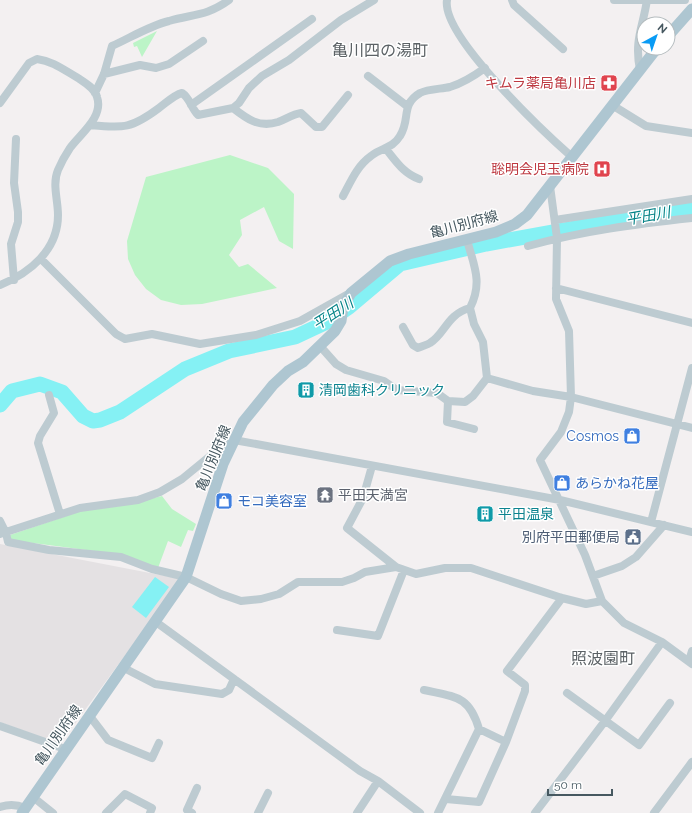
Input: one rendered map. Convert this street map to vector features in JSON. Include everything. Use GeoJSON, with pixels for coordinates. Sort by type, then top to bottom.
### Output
{"type":"FeatureCollection","features":[{"type":"Feature","properties":{"kind":"main road"},"geometry":{"type":"LineString","coordinates":[[676,27],[692,9]]}},
{"type":"Feature","properties":{"kind":"main road","name":"亀川別府線"},"geometry":{"type":"LineString","coordinates":[[24,810],[186,577],[223,464],[243,422],[288,370],[303,362],[336,331],[341,321],[343,306],[351,293],[390,261],[409,254],[468,242],[515,224],[527,215],[651,56]]}},
{"type":"Feature","properties":{"kind":"street"},"geometry":{"type":"LineString","coordinates":[[95,93],[104,74],[112,46],[168,21],[203,15],[217,9],[229,0]]}},
{"type":"Feature","properties":{"kind":"street"},"geometry":{"type":"LineString","coordinates":[[90,125],[112,127],[135,124],[182,93],[187,96],[198,115],[233,108],[239,103],[249,88],[262,76],[289,60],[341,20],[374,0]]}},
{"type":"Feature","properties":{"kind":"street"},"geometry":{"type":"LineString","coordinates":[[447,0],[449,16],[458,32],[485,68],[545,134],[572,157]]}},
{"type":"Feature","properties":{"kind":"street"},"geometry":{"type":"LineString","coordinates":[[512,0],[514,5],[563,49]]}},
{"type":"Feature","properties":{"kind":"street"},"geometry":{"type":"LineString","coordinates":[[614,0],[685,0]]}},
{"type":"Feature","properties":{"kind":"street"},"geometry":{"type":"LineString","coordinates":[[640,70],[638,60],[638,33],[647,1]]}},
{"type":"Feature","properties":{"kind":"street"},"geometry":{"type":"LineString","coordinates":[[191,105],[312,19]]}},
{"type":"Feature","properties":{"kind":"street"},"geometry":{"type":"LineString","coordinates":[[104,74],[140,65],[156,68],[169,64],[203,41]]}},
{"type":"Feature","properties":{"kind":"street"},"geometry":{"type":"LineString","coordinates":[[0,103],[29,63],[37,59],[55,64],[85,82],[98,98],[94,119],[70,148],[58,171],[55,189],[58,214],[57,228],[48,249],[41,259],[14,280],[0,285]]}},
{"type":"Feature","properties":{"kind":"street"},"geometry":{"type":"LineString","coordinates":[[343,196],[360,165],[372,155],[392,146],[406,124],[407,106],[413,98],[421,92],[465,81],[485,68]]}},
{"type":"Feature","properties":{"kind":"street"},"geometry":{"type":"LineString","coordinates":[[368,76],[407,106]]}},
{"type":"Feature","properties":{"kind":"street"},"geometry":{"type":"LineString","coordinates":[[233,108],[248,120],[263,124],[278,122],[301,113],[316,127],[322,127],[348,95]]}},
{"type":"Feature","properties":{"kind":"street"},"geometry":{"type":"LineString","coordinates":[[612,105],[646,126],[692,133]]}},
{"type":"Feature","properties":{"kind":"street"},"geometry":{"type":"LineString","coordinates":[[14,280],[11,244],[18,222],[14,183],[16,139]]}},
{"type":"Feature","properties":{"kind":"street"},"geometry":{"type":"LineString","coordinates":[[386,148],[400,168],[410,176],[419,179]]}},
{"type":"Feature","properties":{"kind":"street"},"geometry":{"type":"LineString","coordinates":[[550,186],[557,238],[556,299],[569,331],[571,396],[569,412],[561,432],[540,460],[560,500],[593,576],[602,601],[624,623],[662,642],[690,662],[692,651]]}},
{"type":"Feature","properties":{"kind":"street"},"geometry":{"type":"LineString","coordinates":[[555,223],[692,199]]}},
{"type":"Feature","properties":{"kind":"street"},"geometry":{"type":"LineString","coordinates":[[528,246],[557,238],[635,224],[692,218]]}},
{"type":"Feature","properties":{"kind":"street"},"geometry":{"type":"LineString","coordinates":[[320,346],[336,364],[346,370],[384,381],[398,390],[437,393],[448,401],[465,402],[473,396],[487,378],[483,342],[474,324],[470,308],[476,296],[477,275],[468,242]]}},
{"type":"Feature","properties":{"kind":"street"},"geometry":{"type":"LineString","coordinates":[[41,259],[116,334],[125,339],[152,334],[200,344],[256,335],[300,322],[351,293]]}},
{"type":"Feature","properties":{"kind":"street"},"geometry":{"type":"LineString","coordinates":[[556,288],[692,323]]}},
{"type":"Feature","properties":{"kind":"street"},"geometry":{"type":"LineString","coordinates":[[403,327],[413,345],[418,348],[430,344],[451,319],[463,310],[470,308]]}},
{"type":"Feature","properties":{"kind":"street"},"geometry":{"type":"LineString","coordinates":[[651,522],[692,368]]}},
{"type":"Feature","properties":{"kind":"street"},"geometry":{"type":"LineString","coordinates":[[487,378],[533,391],[571,396],[692,428]]}},
{"type":"Feature","properties":{"kind":"street"},"geometry":{"type":"LineString","coordinates":[[50,395],[54,412],[40,436],[38,443],[60,514]]}},
{"type":"Feature","properties":{"kind":"street"},"geometry":{"type":"LineString","coordinates":[[448,401],[447,422],[474,429]]}},
{"type":"Feature","properties":{"kind":"street"},"geometry":{"type":"LineString","coordinates":[[3,534],[80,508],[138,500],[160,492],[182,478],[226,443],[234,440],[560,500],[692,532]]}},
{"type":"Feature","properties":{"kind":"street"},"geometry":{"type":"LineString","coordinates":[[372,466],[363,498],[347,528],[400,568],[416,574],[445,568],[471,568],[562,598],[586,604],[602,601]]}},
{"type":"Feature","properties":{"kind":"street"},"geometry":{"type":"LineString","coordinates":[[0,521],[3,534],[8,542],[49,550],[121,557],[152,569],[186,577],[221,594],[241,601],[261,599],[278,594],[298,582],[342,582],[365,572],[400,568]]}},
{"type":"Feature","properties":{"kind":"street"},"geometry":{"type":"LineString","coordinates":[[593,576],[622,566],[636,557],[664,525]]}},
{"type":"Feature","properties":{"kind":"street"},"geometry":{"type":"LineString","coordinates":[[337,630],[378,636],[400,568]]}},
{"type":"Feature","properties":{"kind":"street"},"geometry":{"type":"LineString","coordinates":[[446,799],[479,802],[506,742],[525,691],[525,685],[507,671],[562,598]]}},
{"type":"Feature","properties":{"kind":"street"},"geometry":{"type":"LineString","coordinates":[[156,622],[360,771],[378,781],[420,813]]}},
{"type":"Feature","properties":{"kind":"street"},"geometry":{"type":"LineString","coordinates":[[535,813],[605,721],[662,642]]}},
{"type":"Feature","properties":{"kind":"street"},"geometry":{"type":"LineString","coordinates":[[124,668],[155,684],[222,694],[229,690],[234,679]]}},
{"type":"Feature","properties":{"kind":"street"},"geometry":{"type":"LineString","coordinates":[[424,690],[458,698],[470,706],[476,717],[479,729],[438,813]]}},
{"type":"Feature","properties":{"kind":"street"},"geometry":{"type":"LineString","coordinates":[[567,693],[639,745],[670,703]]}},
{"type":"Feature","properties":{"kind":"street"},"geometry":{"type":"LineString","coordinates":[[89,715],[108,740],[152,758],[159,743]]}},
{"type":"Feature","properties":{"kind":"street"},"geometry":{"type":"LineString","coordinates":[[0,726],[65,749]]}},
{"type":"Feature","properties":{"kind":"street"},"geometry":{"type":"LineString","coordinates":[[479,729],[506,742]]}},
{"type":"Feature","properties":{"kind":"street"},"geometry":{"type":"LineString","coordinates":[[654,813],[692,762]]}},
{"type":"Feature","properties":{"kind":"street"},"geometry":{"type":"LineString","coordinates":[[357,813],[378,781]]}},
{"type":"Feature","properties":{"kind":"street"},"geometry":{"type":"LineString","coordinates":[[192,813],[187,810],[197,788]]}},
{"type":"Feature","properties":{"kind":"street"},"geometry":{"type":"LineString","coordinates":[[258,813],[268,793]]}},
{"type":"Feature","properties":{"kind":"street"},"geometry":{"type":"LineString","coordinates":[[106,813],[125,794],[152,808],[150,813]]}},
{"type":"Feature","properties":{"kind":"street"},"geometry":{"type":"LineString","coordinates":[[33,797],[53,813]]}},
{"type":"Feature","properties":{"kind":"street"},"geometry":{"type":"LineString","coordinates":[[0,807],[17,805],[24,810]]}},
{"type":"Feature","properties":{"kind":"shaded area"},"geometry":{"type":"Polygon","coordinates":[[[0,544],[181,579],[60,744],[0,722],[0,544]]]}},
{"type":"Feature","properties":{"kind":"green space"},"geometry":{"type":"Polygon","coordinates":[[[157,31],[142,57],[137,46],[134,47],[133,43],[157,31]]]}},
{"type":"Feature","properties":{"kind":"green space"},"geometry":{"type":"Polygon","coordinates":[[[230,155],[268,168],[294,194],[293,249],[279,241],[264,207],[240,220],[242,235],[229,255],[239,267],[248,264],[277,288],[202,304],[181,305],[161,300],[146,289],[135,275],[128,259],[127,241],[146,177],[230,155]]]}},
{"type":"Feature","properties":{"kind":"green space"},"geometry":{"type":"Polygon","coordinates":[[[162,496],[172,509],[196,524],[193,531],[188,530],[181,547],[168,541],[158,568],[94,551],[10,540],[10,535],[81,511],[120,506],[162,496]]]}},
{"type":"Feature","properties":{"kind":"water"},"geometry":{"type":"Polygon","coordinates":[[[155,577],[169,587],[146,618],[132,607],[155,577]]]}},
{"type":"Feature","properties":{"kind":"waterway","name":"平田川"},"geometry":{"type":"LineString","coordinates":[[0,405],[12,391],[40,384],[62,392],[83,416],[93,421],[100,420],[120,412],[185,369],[229,351],[295,337],[327,322],[349,307],[400,264],[486,244],[636,217],[692,209]]}},
{"type":"Feature","properties":{"kind":"place","name":"キムラ薬局亀川店"},"geometry":{"type":"Point","coordinates":[609,83]}},
{"type":"Feature","properties":{"kind":"place","name":"聡明会児玉病院"},"geometry":{"type":"Point","coordinates":[602,169]}},
{"type":"Feature","properties":{"kind":"place","name":"清岡歯科クリニック"},"geometry":{"type":"Point","coordinates":[306,390]}},
{"type":"Feature","properties":{"kind":"place","name":"Cosmos"},"geometry":{"type":"Point","coordinates":[632,436]}},
{"type":"Feature","properties":{"kind":"place","name":"あらかね花屋"},"geometry":{"type":"Point","coordinates":[562,483]}},
{"type":"Feature","properties":{"kind":"place","name":"平田天満宮"},"geometry":{"type":"Point","coordinates":[325,495]}},
{"type":"Feature","properties":{"kind":"place","name":"モコ美容室"},"geometry":{"type":"Point","coordinates":[224,501]}},
{"type":"Feature","properties":{"kind":"place","name":"平田温泉"},"geometry":{"type":"Point","coordinates":[485,514]}},
{"type":"Feature","properties":{"kind":"place","name":"別府平田郵便局"},"geometry":{"type":"Point","coordinates":[633,537]}},
{"type":"Feature","properties":{"kind":"district","name":"亀川四の湯町"},"geometry":{"type":"Point","coordinates":[380,50]}},
{"type":"Feature","properties":{"kind":"district","name":"照波園町"},"geometry":{"type":"Point","coordinates":[603,658]}}]}
